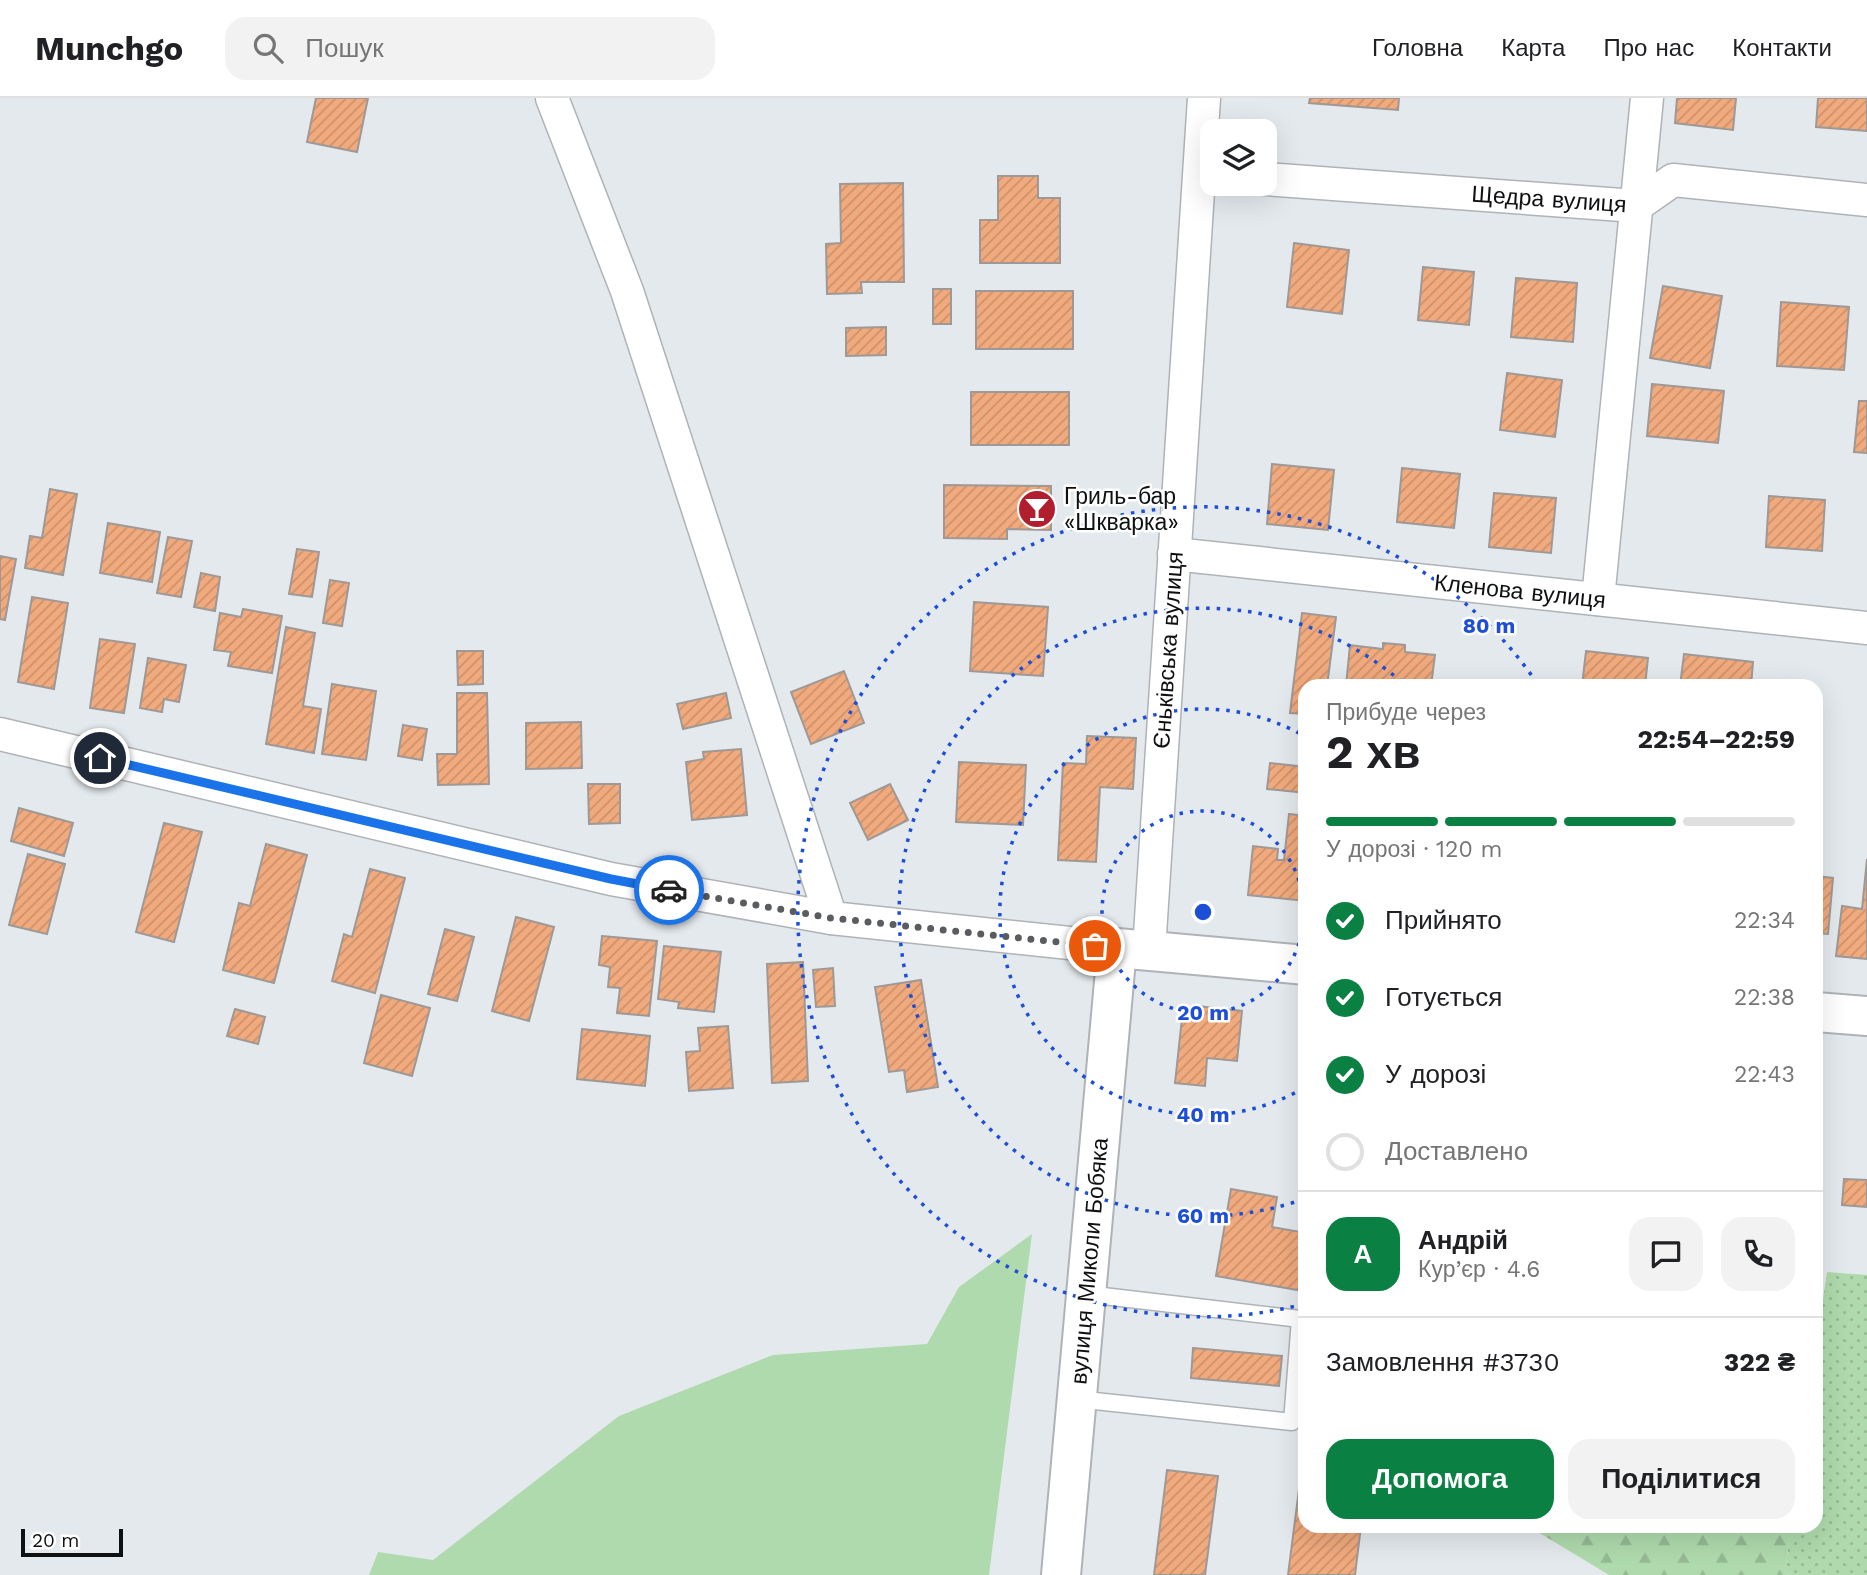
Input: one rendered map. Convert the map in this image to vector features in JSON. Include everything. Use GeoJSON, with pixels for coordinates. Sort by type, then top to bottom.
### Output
{"type":"FeatureCollection","features":[{"type":"Feature","properties":{"kind":"street"},"geometry":{"type":"LineString","coordinates":[[552,98],[627,291],[831,918]]}},
{"type":"Feature","properties":{"kind":"street","name":"Єньківська вулиця"},"geometry":{"type":"LineString","coordinates":[[1205,98],[1205,119]]}},
{"type":"Feature","properties":{"kind":"street"},"geometry":{"type":"LineString","coordinates":[[1598,599],[1647,98]]}},
{"type":"Feature","properties":{"kind":"street","name":"Щедра вулиця"},"geometry":{"type":"LineString","coordinates":[[1277,180],[1636,205],[1673,180],[1867,200]]}},
{"type":"Feature","properties":{"kind":"street","name":"Єньківська вулиця"},"geometry":{"type":"LineString","coordinates":[[1133,949],[1174,554],[1204,196]]}},
{"type":"Feature","properties":{"kind":"street","name":"Кленова вулиця"},"geometry":{"type":"LineString","coordinates":[[1174,554],[1867,628]]}},
{"type":"Feature","properties":{"kind":"street"},"geometry":{"type":"LineString","coordinates":[[0,734],[611,879],[831,918],[1298,964]]}},
{"type":"Feature","properties":{"kind":"street","name":"вулиця Миколи Бобяка"},"geometry":{"type":"LineString","coordinates":[[1061,1575],[1086,1294],[1133,949]]}},
{"type":"Feature","properties":{"kind":"street"},"geometry":{"type":"LineString","coordinates":[[1823,1013],[1867,1016]]}},
{"type":"Feature","properties":{"kind":"lane"},"geometry":{"type":"LineString","coordinates":[[1086,1294],[1298,1319]]}},
{"type":"Feature","properties":{"kind":"lane"},"geometry":{"type":"LineString","coordinates":[[1076,1399],[1292,1422],[1298,1345]]}},
{"type":"Feature","properties":{"kind":"green space"},"geometry":{"type":"Polygon","coordinates":[[[1032,1234],[989,1575],[369,1575],[378,1552],[433,1560],[619,1416],[773,1355],[927,1344],[959,1287],[1032,1234]]]}},
{"type":"Feature","properties":{"kind":"green space"},"geometry":{"type":"Polygon","coordinates":[[[1827,1272],[1867,1275],[1867,1575],[1785,1573],[1790,1533],[1823,1533],[1823,1299],[1827,1272]]]}},
{"type":"Feature","properties":{"kind":"green space"},"geometry":{"type":"Polygon","coordinates":[[[1540,1533],[1790,1533],[1785,1573],[1790,1575],[1609,1575],[1540,1533]]]}},
{"type":"Feature","properties":{"kind":"building"},"geometry":{"type":"Polygon","coordinates":[[[316,98],[368,98],[357,152],[307,142],[316,98]]]}},
{"type":"Feature","properties":{"kind":"building"},"geometry":{"type":"Polygon","coordinates":[[[1310,98],[1399,98],[1398,110],[1309,103],[1310,98]]]}},
{"type":"Feature","properties":{"kind":"building"},"geometry":{"type":"Polygon","coordinates":[[[1677,98],[1736,98],[1733,130],[1675,123],[1677,98]]]}},
{"type":"Feature","properties":{"kind":"building"},"geometry":{"type":"Polygon","coordinates":[[[1818,98],[1867,98],[1867,131],[1816,127],[1818,98]]]}},
{"type":"Feature","properties":{"kind":"building"},"geometry":{"type":"Polygon","coordinates":[[[998,176],[1038,176],[1038,198],[1060,198],[1060,263],[980,263],[980,220],[998,220],[998,176]]]}},
{"type":"Feature","properties":{"kind":"building"},"geometry":{"type":"Polygon","coordinates":[[[903,183],[904,282],[861,282],[862,293],[827,294],[826,244],[841,243],[840,184],[903,183]]]}},
{"type":"Feature","properties":{"kind":"building"},"geometry":{"type":"Polygon","coordinates":[[[1294,243],[1349,250],[1342,314],[1287,307],[1294,243]]]}},
{"type":"Feature","properties":{"kind":"building"},"geometry":{"type":"Polygon","coordinates":[[[1423,267],[1474,272],[1469,325],[1418,320],[1423,267]]]}},
{"type":"Feature","properties":{"kind":"building"},"geometry":{"type":"Polygon","coordinates":[[[1516,278],[1577,283],[1573,342],[1511,337],[1516,278]]]}},
{"type":"Feature","properties":{"kind":"building"},"geometry":{"type":"Polygon","coordinates":[[[1663,286],[1722,296],[1710,368],[1650,358],[1663,286]]]}},
{"type":"Feature","properties":{"kind":"building"},"geometry":{"type":"Polygon","coordinates":[[[933,289],[951,289],[951,324],[933,324],[933,289]]]}},
{"type":"Feature","properties":{"kind":"building"},"geometry":{"type":"Polygon","coordinates":[[[976,291],[1073,291],[1073,349],[976,349],[976,291]]]}},
{"type":"Feature","properties":{"kind":"building"},"geometry":{"type":"Polygon","coordinates":[[[1781,302],[1849,307],[1844,370],[1777,366],[1781,302]]]}},
{"type":"Feature","properties":{"kind":"building"},"geometry":{"type":"Polygon","coordinates":[[[886,327],[886,355],[846,356],[846,328],[886,327]]]}},
{"type":"Feature","properties":{"kind":"building"},"geometry":{"type":"Polygon","coordinates":[[[1507,373],[1562,380],[1555,437],[1500,430],[1507,373]]]}},
{"type":"Feature","properties":{"kind":"building"},"geometry":{"type":"Polygon","coordinates":[[[1652,384],[1724,391],[1718,443],[1647,436],[1652,384]]]}},
{"type":"Feature","properties":{"kind":"building"},"geometry":{"type":"Polygon","coordinates":[[[971,392],[1069,392],[1069,445],[971,445],[971,392]]]}},
{"type":"Feature","properties":{"kind":"building"},"geometry":{"type":"Polygon","coordinates":[[[1859,401],[1867,401],[1867,453],[1854,452],[1859,401]]]}},
{"type":"Feature","properties":{"kind":"building"},"geometry":{"type":"Polygon","coordinates":[[[1272,464],[1334,470],[1328,530],[1267,524],[1272,464]]]}},
{"type":"Feature","properties":{"kind":"building"},"geometry":{"type":"Polygon","coordinates":[[[1402,468],[1460,474],[1454,528],[1397,522],[1402,468]]]}},
{"type":"Feature","properties":{"kind":"building"},"geometry":{"type":"Polygon","coordinates":[[[944,485],[1051,486],[1051,530],[1007,529],[1007,539],[944,538],[944,485]]]}},
{"type":"Feature","properties":{"kind":"building"},"geometry":{"type":"Polygon","coordinates":[[[50,489],[77,494],[63,575],[25,568],[30,536],[42,538],[50,489]]]}},
{"type":"Feature","properties":{"kind":"building"},"geometry":{"type":"Polygon","coordinates":[[[1494,493],[1556,498],[1551,553],[1489,547],[1494,493]]]}},
{"type":"Feature","properties":{"kind":"building"},"geometry":{"type":"Polygon","coordinates":[[[1769,496],[1825,500],[1822,551],[1766,547],[1769,496]]]}},
{"type":"Feature","properties":{"kind":"building"},"geometry":{"type":"Polygon","coordinates":[[[108,523],[160,532],[152,582],[100,573],[108,523]]]}},
{"type":"Feature","properties":{"kind":"building"},"geometry":{"type":"Polygon","coordinates":[[[168,537],[192,541],[181,597],[157,593],[168,537]]]}},
{"type":"Feature","properties":{"kind":"building"},"geometry":{"type":"Polygon","coordinates":[[[297,549],[319,552],[312,597],[289,594],[297,549]]]}},
{"type":"Feature","properties":{"kind":"building"},"geometry":{"type":"Polygon","coordinates":[[[0,556],[16,559],[5,620],[0,619],[0,556]]]}},
{"type":"Feature","properties":{"kind":"building"},"geometry":{"type":"Polygon","coordinates":[[[201,573],[220,577],[215,611],[194,607],[201,573]]]}},
{"type":"Feature","properties":{"kind":"building"},"geometry":{"type":"Polygon","coordinates":[[[330,580],[349,583],[342,626],[323,623],[330,580]]]}},
{"type":"Feature","properties":{"kind":"building"},"geometry":{"type":"Polygon","coordinates":[[[32,597],[68,603],[54,689],[18,682],[32,597]]]}},
{"type":"Feature","properties":{"kind":"building"},"geometry":{"type":"Polygon","coordinates":[[[974,602],[1048,607],[1043,676],[970,671],[974,602]]]}},
{"type":"Feature","properties":{"kind":"building"},"geometry":{"type":"Polygon","coordinates":[[[243,609],[282,616],[272,673],[228,666],[231,652],[214,650],[220,613],[241,617],[243,609]]]}},
{"type":"Feature","properties":{"kind":"building"},"geometry":{"type":"Polygon","coordinates":[[[1302,613],[1336,617],[1328,679],[1298,679],[1298,714],[1290,713],[1302,613]]]}},
{"type":"Feature","properties":{"kind":"building"},"geometry":{"type":"Polygon","coordinates":[[[286,627],[315,633],[303,706],[321,709],[314,753],[266,744],[286,627]]]}},
{"type":"Feature","properties":{"kind":"building"},"geometry":{"type":"Polygon","coordinates":[[[100,639],[135,644],[124,713],[90,708],[100,639]]]}},
{"type":"Feature","properties":{"kind":"building"},"geometry":{"type":"Polygon","coordinates":[[[1383,643],[1405,645],[1405,652],[1435,655],[1432,679],[1347,679],[1350,645],[1383,649],[1383,643]]]}},
{"type":"Feature","properties":{"kind":"building"},"geometry":{"type":"Polygon","coordinates":[[[457,651],[483,651],[483,684],[458,685],[457,651]]]}},
{"type":"Feature","properties":{"kind":"building"},"geometry":{"type":"Polygon","coordinates":[[[1586,651],[1648,658],[1646,679],[1583,679],[1586,651]]]}},
{"type":"Feature","properties":{"kind":"building"},"geometry":{"type":"Polygon","coordinates":[[[1684,654],[1753,662],[1752,679],[1681,679],[1684,654]]]}},
{"type":"Feature","properties":{"kind":"building"},"geometry":{"type":"Polygon","coordinates":[[[148,658],[186,665],[179,702],[164,699],[162,712],[140,708],[148,658]]]}},
{"type":"Feature","properties":{"kind":"building"},"geometry":{"type":"Polygon","coordinates":[[[844,671],[864,723],[811,744],[791,692],[844,671]]]}},
{"type":"Feature","properties":{"kind":"building"},"geometry":{"type":"Polygon","coordinates":[[[332,684],[376,691],[366,760],[322,754],[332,684]]]}},
{"type":"Feature","properties":{"kind":"building"},"geometry":{"type":"Polygon","coordinates":[[[457,693],[487,693],[489,784],[438,785],[437,754],[457,754],[457,693]]]}},
{"type":"Feature","properties":{"kind":"building"},"geometry":{"type":"Polygon","coordinates":[[[726,693],[731,718],[683,729],[677,704],[726,693]]]}},
{"type":"Feature","properties":{"kind":"building"},"geometry":{"type":"Polygon","coordinates":[[[581,722],[582,768],[526,769],[526,723],[581,722]]]}},
{"type":"Feature","properties":{"kind":"building"},"geometry":{"type":"Polygon","coordinates":[[[403,725],[427,729],[422,760],[398,756],[403,725]]]}},
{"type":"Feature","properties":{"kind":"building"},"geometry":{"type":"Polygon","coordinates":[[[1087,736],[1136,738],[1133,789],[1100,787],[1096,862],[1058,860],[1063,763],[1086,764],[1087,736]]]}},
{"type":"Feature","properties":{"kind":"building"},"geometry":{"type":"Polygon","coordinates":[[[741,749],[747,815],[692,820],[686,762],[704,759],[703,752],[741,749]]]}},
{"type":"Feature","properties":{"kind":"building"},"geometry":{"type":"Polygon","coordinates":[[[959,762],[1026,765],[1023,825],[956,822],[959,762]]]}},
{"type":"Feature","properties":{"kind":"building"},"geometry":{"type":"Polygon","coordinates":[[[1270,763],[1298,766],[1298,792],[1267,789],[1270,763]]]}},
{"type":"Feature","properties":{"kind":"building"},"geometry":{"type":"Polygon","coordinates":[[[588,784],[620,784],[620,823],[589,824],[588,784]]]}},
{"type":"Feature","properties":{"kind":"building"},"geometry":{"type":"Polygon","coordinates":[[[890,784],[908,820],[868,840],[850,803],[890,784]]]}},
{"type":"Feature","properties":{"kind":"building"},"geometry":{"type":"Polygon","coordinates":[[[19,808],[73,823],[64,856],[11,841],[19,808]]]}},
{"type":"Feature","properties":{"kind":"building"},"geometry":{"type":"Polygon","coordinates":[[[1289,814],[1298,815],[1298,900],[1248,895],[1253,846],[1278,849],[1277,860],[1284,860],[1289,814]]]}},
{"type":"Feature","properties":{"kind":"building"},"geometry":{"type":"Polygon","coordinates":[[[164,823],[202,832],[174,942],[136,932],[164,823]]]}},
{"type":"Feature","properties":{"kind":"building"},"geometry":{"type":"Polygon","coordinates":[[[266,844],[307,855],[274,983],[223,970],[239,903],[250,906],[266,844]]]}},
{"type":"Feature","properties":{"kind":"building"},"geometry":{"type":"Polygon","coordinates":[[[28,854],[65,864],[47,934],[9,925],[28,854]]]}},
{"type":"Feature","properties":{"kind":"building"},"geometry":{"type":"Polygon","coordinates":[[[1867,859],[1867,959],[1836,956],[1842,906],[1862,909],[1867,859]]]}},
{"type":"Feature","properties":{"kind":"building"},"geometry":{"type":"Polygon","coordinates":[[[370,869],[405,878],[375,993],[332,981],[344,934],[352,937],[370,869]]]}},
{"type":"Feature","properties":{"kind":"building"},"geometry":{"type":"Polygon","coordinates":[[[1823,877],[1833,878],[1828,934],[1823,934],[1823,877]]]}},
{"type":"Feature","properties":{"kind":"building"},"geometry":{"type":"Polygon","coordinates":[[[516,917],[554,927],[529,1021],[492,1011],[516,917]]]}},
{"type":"Feature","properties":{"kind":"building"},"geometry":{"type":"Polygon","coordinates":[[[445,929],[474,937],[457,1001],[428,994],[445,929]]]}},
{"type":"Feature","properties":{"kind":"building"},"geometry":{"type":"Polygon","coordinates":[[[602,936],[657,941],[649,1016],[617,1013],[620,988],[608,987],[610,967],[599,965],[602,936]]]}},
{"type":"Feature","properties":{"kind":"building"},"geometry":{"type":"Polygon","coordinates":[[[664,946],[721,952],[714,1012],[678,1008],[679,1002],[658,999],[664,946]]]}},
{"type":"Feature","properties":{"kind":"building"},"geometry":{"type":"Polygon","coordinates":[[[803,962],[808,1081],[772,1083],[767,964],[803,962]]]}},
{"type":"Feature","properties":{"kind":"building"},"geometry":{"type":"Polygon","coordinates":[[[833,968],[835,1006],[816,1007],[813,970],[833,968]]]}},
{"type":"Feature","properties":{"kind":"building"},"geometry":{"type":"Polygon","coordinates":[[[921,980],[938,1087],[907,1092],[904,1070],[889,1072],[875,987],[921,980]]]}},
{"type":"Feature","properties":{"kind":"building"},"geometry":{"type":"Polygon","coordinates":[[[381,995],[430,1008],[412,1076],[364,1063],[381,995]]]}},
{"type":"Feature","properties":{"kind":"building"},"geometry":{"type":"Polygon","coordinates":[[[1197,1006],[1242,1011],[1237,1061],[1207,1058],[1205,1086],[1175,1083],[1182,1018],[1197,1006]]]}},
{"type":"Feature","properties":{"kind":"building"},"geometry":{"type":"Polygon","coordinates":[[[235,1009],[265,1017],[258,1044],[227,1036],[235,1009]]]}},
{"type":"Feature","properties":{"kind":"building"},"geometry":{"type":"Polygon","coordinates":[[[728,1026],[733,1088],[689,1091],[686,1052],[700,1051],[698,1028],[728,1026]]]}},
{"type":"Feature","properties":{"kind":"building"},"geometry":{"type":"Polygon","coordinates":[[[582,1029],[650,1036],[645,1086],[577,1079],[582,1029]]]}},
{"type":"Feature","properties":{"kind":"building"},"geometry":{"type":"Polygon","coordinates":[[[1844,1179],[1867,1180],[1867,1207],[1842,1205],[1844,1179]]]}},
{"type":"Feature","properties":{"kind":"building"},"geometry":{"type":"Polygon","coordinates":[[[1231,1189],[1277,1197],[1272,1227],[1298,1232],[1298,1290],[1216,1276],[1231,1189]]]}},
{"type":"Feature","properties":{"kind":"building"},"geometry":{"type":"Polygon","coordinates":[[[1193,1348],[1282,1356],[1279,1386],[1191,1378],[1193,1348]]]}},
{"type":"Feature","properties":{"kind":"building"},"geometry":{"type":"Polygon","coordinates":[[[1167,1470],[1218,1476],[1205,1575],[1154,1575],[1167,1470]]]}},
{"type":"Feature","properties":{"kind":"building"},"geometry":{"type":"Polygon","coordinates":[[[1298,1497],[1298,1533],[1360,1533],[1355,1575],[1288,1575],[1298,1497]]]}},
{"type":"Feature","properties":{"kind":"way so far"},"geometry":{"type":"LineString","coordinates":[[669,890],[831,918],[1095,946]]}},
{"type":"Feature","properties":{"kind":"place","name":"Гриль-бар «Шкварка»"},"geometry":{"type":"Point","coordinates":[1037,509]}},
{"type":"Feature","properties":{"kind":"route"},"geometry":{"type":"LineString","coordinates":[[100,758],[611,879],[669,890]]}}]}
